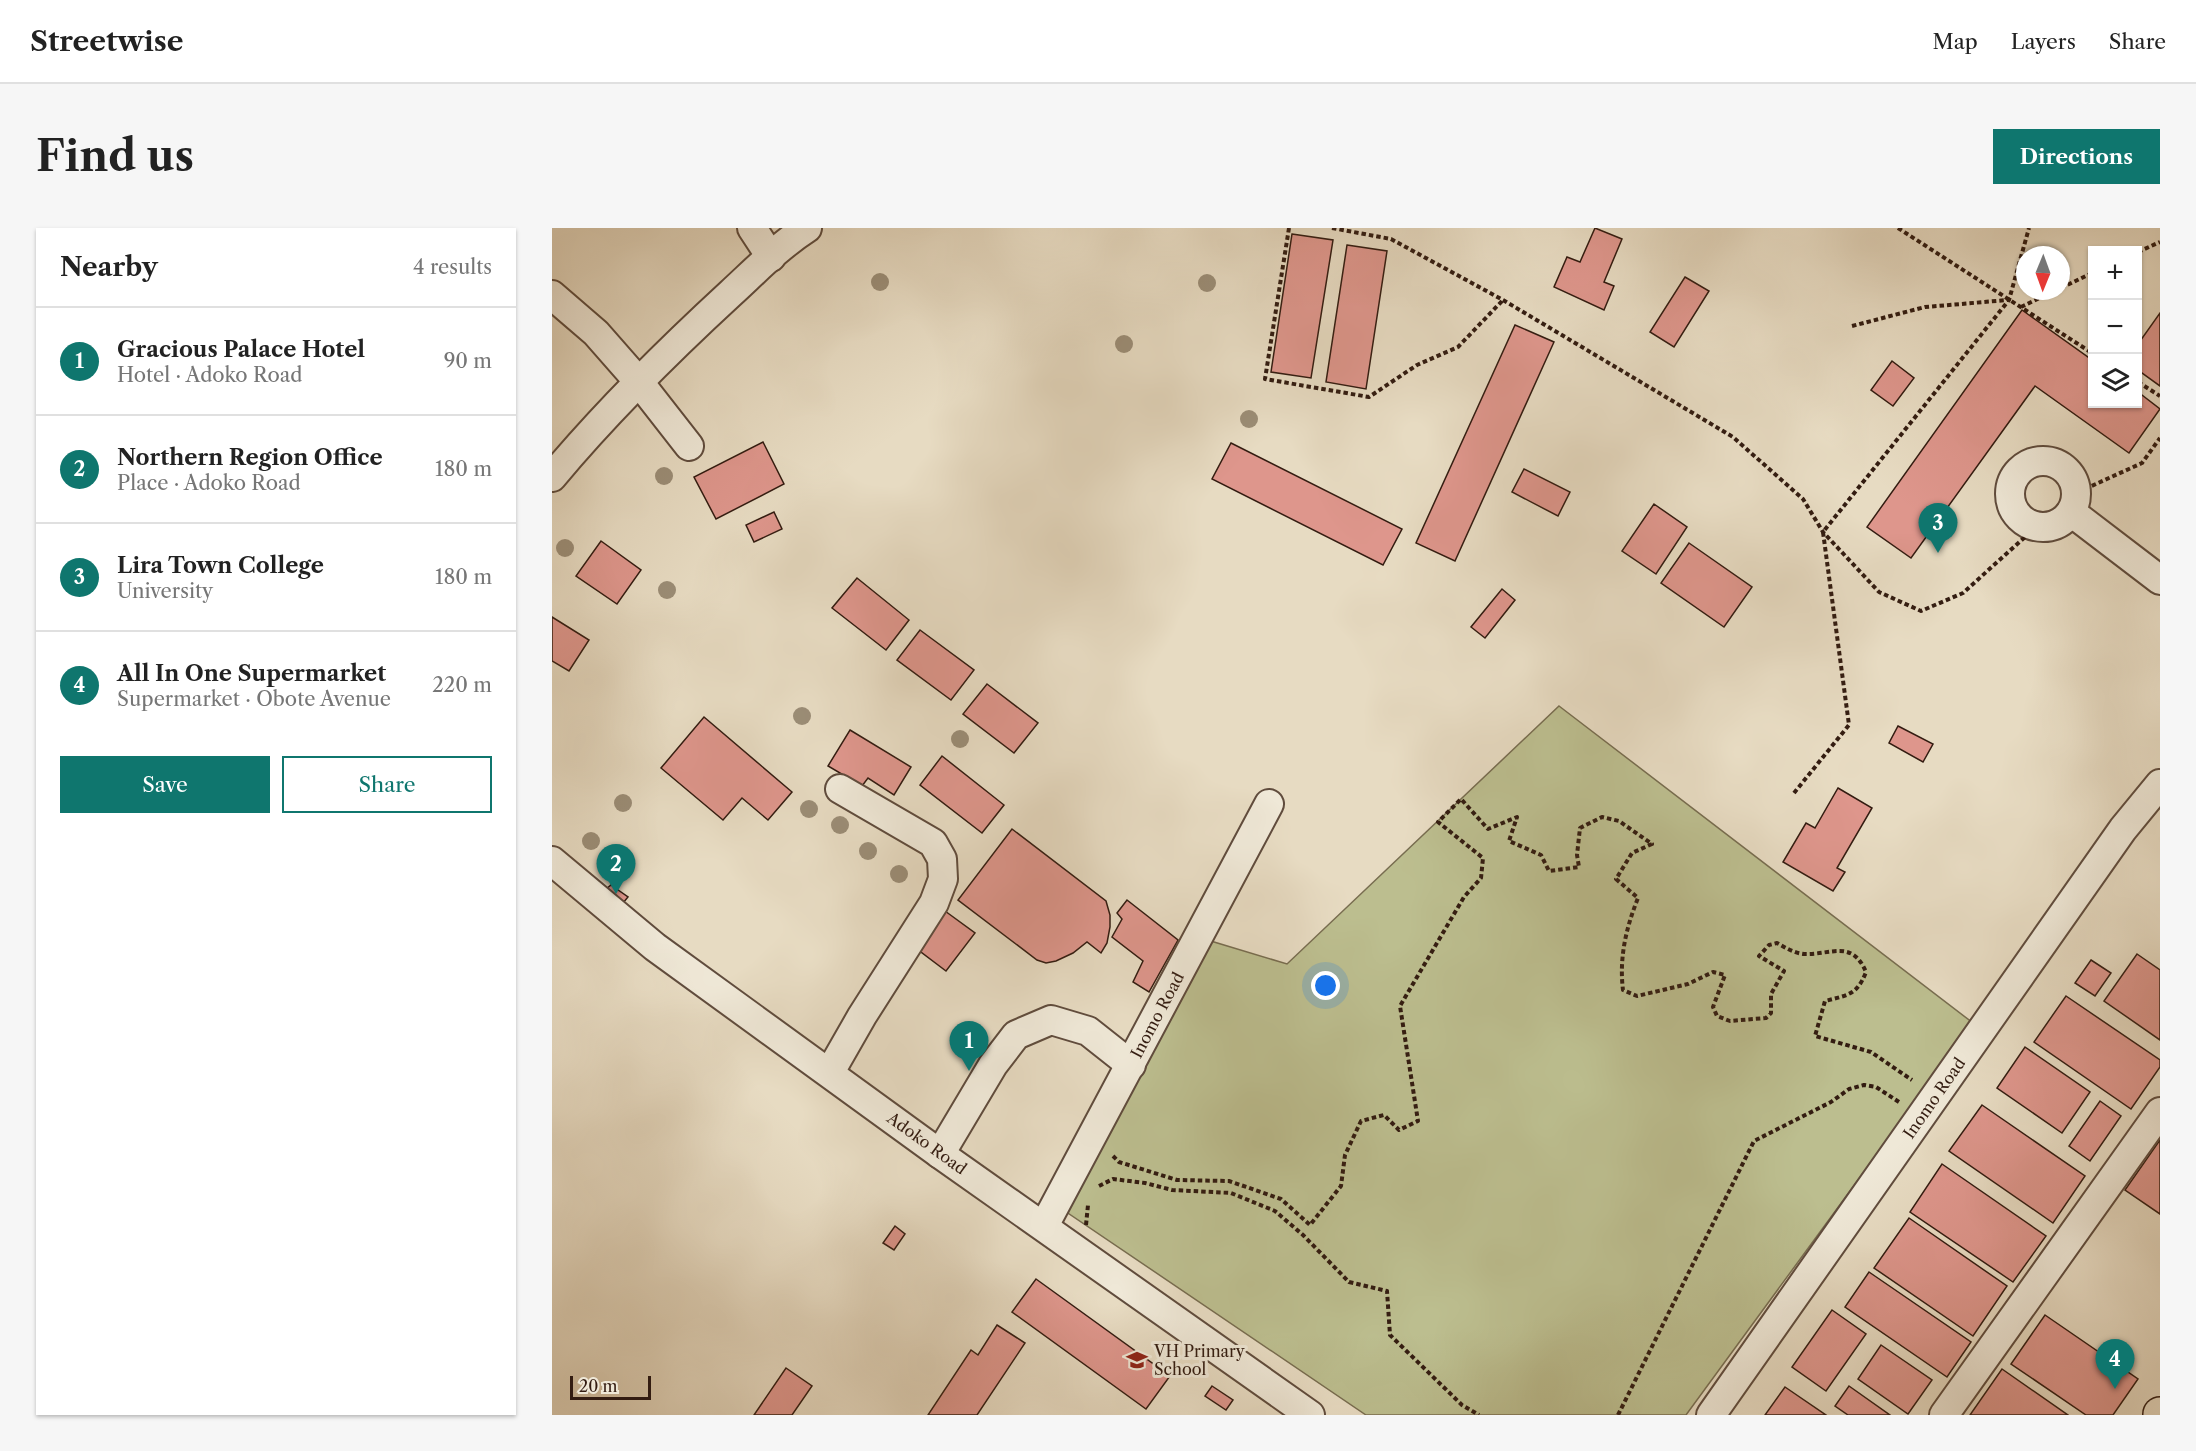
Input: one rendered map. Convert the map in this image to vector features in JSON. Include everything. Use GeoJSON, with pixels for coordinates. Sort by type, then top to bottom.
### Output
{"type":"FeatureCollection","features":[{"type":"Feature","properties":{"kind":"street"},"geometry":{"type":"LineString","coordinates":[[752,228],[771,257]]}},
{"type":"Feature","properties":{"kind":"street"},"geometry":{"type":"LineString","coordinates":[[552,477],[581,442],[709,313],[807,228]]}},
{"type":"Feature","properties":{"kind":"street"},"geometry":{"type":"LineString","coordinates":[[552,295],[596,333],[639,382],[689,446]]}},
{"type":"Feature","properties":{"kind":"street"},"geometry":{"type":"LineString","coordinates":[[2036,461],[2048,461],[2068,472],[2074,482],[2074,502],[2056,525],[2036,527],[2025,523],[2011,505],[2009,494],[2011,483],[2026,465],[2036,461]]}},
{"type":"Feature","properties":{"kind":"street"},"geometry":{"type":"LineString","coordinates":[[2074,502],[2160,580]]}},
{"type":"Feature","properties":{"kind":"street","name":"Inomo Road"},"geometry":{"type":"LineString","coordinates":[[1711,1415],[2123,829],[2160,784]]}},
{"type":"Feature","properties":{"kind":"street"},"geometry":{"type":"LineString","coordinates":[[830,1072],[862,1016],[934,903],[943,879],[942,859],[933,843],[840,789]]}},
{"type":"Feature","properties":{"kind":"street","name":"Inomo Road"},"geometry":{"type":"LineString","coordinates":[[1044,1226],[1269,804]]}},
{"type":"Feature","properties":{"kind":"street","name":"Adoko Road"},"geometry":{"type":"LineString","coordinates":[[552,861],[655,947],[940,1154],[1310,1415]]}},
{"type":"Feature","properties":{"kind":"street"},"geometry":{"type":"LineString","coordinates":[[940,1154],[993,1065],[1016,1035],[1051,1020],[1088,1031],[1131,1065]]}},
{"type":"Feature","properties":{"kind":"street"},"geometry":{"type":"LineString","coordinates":[[1944,1415],[2160,1112]]}},
{"type":"Feature","properties":{"kind":"path"},"geometry":{"type":"LineString","coordinates":[[1289,228],[1265,379],[1369,396],[1418,365],[1458,347],[1503,300]]}},
{"type":"Feature","properties":{"kind":"path"},"geometry":{"type":"LineString","coordinates":[[1332,228],[1391,239],[1503,300],[1732,437],[1803,499],[1822,532],[1879,592],[1922,611],[1963,593],[2036,527]]}},
{"type":"Feature","properties":{"kind":"path"},"geometry":{"type":"LineString","coordinates":[[1898,228],[2088,350]]}},
{"type":"Feature","properties":{"kind":"path"},"geometry":{"type":"LineString","coordinates":[[1794,793],[1849,725],[1822,532],[2009,300],[2030,228]]}},
{"type":"Feature","properties":{"kind":"path"},"geometry":{"type":"LineString","coordinates":[[2142,250],[2160,242]]}},
{"type":"Feature","properties":{"kind":"path"},"geometry":{"type":"LineString","coordinates":[[2070,284],[2088,275]]}},
{"type":"Feature","properties":{"kind":"path"},"geometry":{"type":"LineString","coordinates":[[1852,326],[1925,307],[2009,300]]}},
{"type":"Feature","properties":{"kind":"path"},"geometry":{"type":"LineString","coordinates":[[2020,307],[2035,300]]}},
{"type":"Feature","properties":{"kind":"path"},"geometry":{"type":"LineString","coordinates":[[2142,385],[2160,396]]}},
{"type":"Feature","properties":{"kind":"path"},"geometry":{"type":"LineString","coordinates":[[2074,502],[2142,463],[2160,438]]}},
{"type":"Feature","properties":{"kind":"path"},"geometry":{"type":"LineString","coordinates":[[1111,1154],[1119,1162],[1177,1180],[1229,1181],[1281,1199],[1310,1225],[1341,1186],[1345,1155],[1361,1121],[1384,1115],[1399,1130],[1418,1121],[1400,1006],[1464,897],[1481,878],[1483,858],[1438,822],[1461,799],[1488,829],[1517,817],[1509,842],[1540,855],[1549,871],[1579,867],[1577,855],[1580,828],[1602,817],[1619,821],[1652,844],[1632,853],[1616,879],[1638,898],[1627,924],[1620,968],[1623,990],[1637,996],[1688,984],[1713,972],[1725,975],[1713,1007],[1716,1016],[1731,1021],[1766,1018],[1772,1012],[1771,994],[1784,971],[1759,956],[1768,945],[1777,943],[1792,952],[1804,954],[1837,950],[1853,954],[1861,961],[1866,972],[1860,986],[1853,993],[1825,1001],[1815,1036],[1871,1052],[1916,1083]]}},
{"type":"Feature","properties":{"kind":"path"},"geometry":{"type":"LineString","coordinates":[[1618,1415],[1754,1141],[1831,1102],[1849,1089],[1864,1085],[1876,1087],[1902,1104]]}},
{"type":"Feature","properties":{"kind":"path"},"geometry":{"type":"LineString","coordinates":[[1089,1190],[1113,1179],[1172,1190],[1231,1193],[1275,1211],[1303,1235],[1349,1282],[1387,1291],[1390,1335],[1462,1406],[1479,1415]]}},
{"type":"Feature","properties":{"kind":"path"},"geometry":{"type":"LineString","coordinates":[[1077,1219],[1086,1225],[1088,1202]]}},
{"type":"Feature","properties":{"kind":"green space"},"geometry":{"type":"Polygon","coordinates":[[[1559,706],[1973,1023],[1686,1415],[1366,1415],[1059,1207],[1204,939],[1287,964],[1559,706]]]}},
{"type":"Feature","properties":{"kind":"building"},"geometry":{"type":"Polygon","coordinates":[[[1595,228],[1622,239],[1604,282],[1614,286],[1604,310],[1554,287],[1567,257],[1580,262],[1595,228]]]}},
{"type":"Feature","properties":{"kind":"building"},"geometry":{"type":"Polygon","coordinates":[[[1292,234],[1333,240],[1311,378],[1271,372],[1292,234]]]}},
{"type":"Feature","properties":{"kind":"building"},"geometry":{"type":"Polygon","coordinates":[[[1347,245],[1387,251],[1366,389],[1326,382],[1347,245]]]}},
{"type":"Feature","properties":{"kind":"building"},"geometry":{"type":"Polygon","coordinates":[[[1685,277],[1709,291],[1674,347],[1650,332],[1685,277]]]}},
{"type":"Feature","properties":{"kind":"building"},"geometry":{"type":"Polygon","coordinates":[[[2022,310],[2088,357],[2088,408],[2142,408],[2142,395],[2160,409],[2129,453],[2035,386],[1911,558],[1867,527],[2022,310]]]}},
{"type":"Feature","properties":{"kind":"building"},"geometry":{"type":"Polygon","coordinates":[[[2160,313],[2160,386],[2142,373],[2142,338],[2160,313]]]}},
{"type":"Feature","properties":{"kind":"building"},"geometry":{"type":"Polygon","coordinates":[[[1515,325],[1554,342],[1455,561],[1416,543],[1515,325]]]}},
{"type":"Feature","properties":{"kind":"building"},"geometry":{"type":"Polygon","coordinates":[[[1892,361],[1914,378],[1893,406],[1871,390],[1892,361]]]}},
{"type":"Feature","properties":{"kind":"building"},"geometry":{"type":"Polygon","coordinates":[[[763,442],[784,484],[716,519],[694,477],[763,442]]]}},
{"type":"Feature","properties":{"kind":"building"},"geometry":{"type":"Polygon","coordinates":[[[1231,443],[1402,529],[1383,565],[1212,479],[1231,443]]]}},
{"type":"Feature","properties":{"kind":"building"},"geometry":{"type":"Polygon","coordinates":[[[1524,469],[1570,492],[1558,516],[1512,492],[1524,469]]]}},
{"type":"Feature","properties":{"kind":"building"},"geometry":{"type":"Polygon","coordinates":[[[1654,504],[1687,527],[1656,574],[1622,551],[1654,504]]]}},
{"type":"Feature","properties":{"kind":"building"},"geometry":{"type":"Polygon","coordinates":[[[774,512],[782,529],[754,542],[746,525],[774,512]]]}},
{"type":"Feature","properties":{"kind":"building"},"geometry":{"type":"Polygon","coordinates":[[[601,541],[641,570],[617,604],[576,576],[601,541]]]}},
{"type":"Feature","properties":{"kind":"building"},"geometry":{"type":"Polygon","coordinates":[[[1689,543],[1752,587],[1724,627],[1661,583],[1689,543]]]}},
{"type":"Feature","properties":{"kind":"building"},"geometry":{"type":"Polygon","coordinates":[[[857,578],[909,620],[886,650],[832,608],[857,578]]]}},
{"type":"Feature","properties":{"kind":"building"},"geometry":{"type":"Polygon","coordinates":[[[1502,589],[1515,600],[1485,638],[1471,627],[1502,589]]]}},
{"type":"Feature","properties":{"kind":"building"},"geometry":{"type":"Polygon","coordinates":[[[552,617],[589,640],[569,671],[552,661],[552,617]]]}},
{"type":"Feature","properties":{"kind":"building"},"geometry":{"type":"Polygon","coordinates":[[[920,630],[974,670],[951,700],[897,660],[920,630]]]}},
{"type":"Feature","properties":{"kind":"building"},"geometry":{"type":"Polygon","coordinates":[[[987,684],[1038,723],[1014,753],[963,714],[987,684]]]}},
{"type":"Feature","properties":{"kind":"building"},"geometry":{"type":"Polygon","coordinates":[[[704,717],[792,792],[768,820],[742,798],[723,820],[661,768],[704,717]]]}},
{"type":"Feature","properties":{"kind":"building"},"geometry":{"type":"Polygon","coordinates":[[[1898,726],[1933,744],[1923,762],[1889,743],[1898,726]]]}},
{"type":"Feature","properties":{"kind":"building"},"geometry":{"type":"Polygon","coordinates":[[[850,730],[911,767],[894,795],[868,778],[862,786],[828,766],[850,730]]]}},
{"type":"Feature","properties":{"kind":"building"},"geometry":{"type":"Polygon","coordinates":[[[942,756],[1004,805],[982,833],[920,785],[942,756]]]}},
{"type":"Feature","properties":{"kind":"building"},"geometry":{"type":"Polygon","coordinates":[[[1838,788],[1872,808],[1837,868],[1845,872],[1833,891],[1783,862],[1806,823],[1815,828],[1838,788]]]}},
{"type":"Feature","properties":{"kind":"building"},"geometry":{"type":"Polygon","coordinates":[[[1012,829],[1106,901],[1110,915],[1110,927],[1107,943],[1101,953],[1087,942],[1073,953],[1056,961],[1046,963],[1037,960],[958,900],[1012,829]]]}},
{"type":"Feature","properties":{"kind":"building"},"geometry":{"type":"Polygon","coordinates":[[[611,885],[628,897],[623,903],[605,890],[611,885]]]}},
{"type":"Feature","properties":{"kind":"building"},"geometry":{"type":"Polygon","coordinates":[[[1127,900],[1178,940],[1149,992],[1133,982],[1143,961],[1112,937],[1122,919],[1117,913],[1127,900]]]}},
{"type":"Feature","properties":{"kind":"building"},"geometry":{"type":"Polygon","coordinates":[[[945,911],[975,933],[946,971],[917,949],[945,911]]]}},
{"type":"Feature","properties":{"kind":"building"},"geometry":{"type":"Polygon","coordinates":[[[2137,954],[2160,970],[2160,1040],[2104,1001],[2137,954]]]}},
{"type":"Feature","properties":{"kind":"building"},"geometry":{"type":"Polygon","coordinates":[[[2091,960],[2111,973],[2095,996],[2075,983],[2091,960]]]}},
{"type":"Feature","properties":{"kind":"building"},"geometry":{"type":"Polygon","coordinates":[[[2066,996],[2160,1060],[2160,1067],[2131,1109],[2034,1042],[2066,996]]]}},
{"type":"Feature","properties":{"kind":"building"},"geometry":{"type":"Polygon","coordinates":[[[2025,1047],[2090,1092],[2062,1133],[1997,1088],[2025,1047]]]}},
{"type":"Feature","properties":{"kind":"building"},"geometry":{"type":"Polygon","coordinates":[[[2100,1101],[2121,1116],[2090,1161],[2069,1146],[2100,1101]]]}},
{"type":"Feature","properties":{"kind":"building"},"geometry":{"type":"Polygon","coordinates":[[[1982,1105],[2085,1176],[2053,1223],[1949,1151],[1982,1105]]]}},
{"type":"Feature","properties":{"kind":"building"},"geometry":{"type":"Polygon","coordinates":[[[2160,1140],[2160,1214],[2125,1190],[2160,1140]]]}},
{"type":"Feature","properties":{"kind":"building"},"geometry":{"type":"Polygon","coordinates":[[[1942,1164],[2046,1236],[2013,1282],[1910,1212],[1942,1164]]]}},
{"type":"Feature","properties":{"kind":"building"},"geometry":{"type":"Polygon","coordinates":[[[1909,1218],[2007,1286],[1973,1336],[1874,1268],[1909,1218]]]}},
{"type":"Feature","properties":{"kind":"building"},"geometry":{"type":"Polygon","coordinates":[[[895,1226],[905,1234],[894,1250],[883,1243],[895,1226]]]}},
{"type":"Feature","properties":{"kind":"building"},"geometry":{"type":"Polygon","coordinates":[[[1869,1272],[1971,1342],[1947,1377],[1845,1307],[1869,1272]]]}},
{"type":"Feature","properties":{"kind":"building"},"geometry":{"type":"Polygon","coordinates":[[[1036,1279],[1170,1376],[1146,1409],[1012,1312],[1036,1279]]]}},
{"type":"Feature","properties":{"kind":"building"},"geometry":{"type":"Polygon","coordinates":[[[1832,1310],[1866,1334],[1826,1391],[1792,1367],[1832,1310]]]}},
{"type":"Feature","properties":{"kind":"building"},"geometry":{"type":"Polygon","coordinates":[[[2045,1315],[2138,1379],[2113,1415],[2086,1415],[2011,1364],[2045,1315]]]}},
{"type":"Feature","properties":{"kind":"building"},"geometry":{"type":"Polygon","coordinates":[[[997,1325],[1025,1343],[977,1415],[928,1415],[971,1350],[978,1355],[997,1325]]]}},
{"type":"Feature","properties":{"kind":"building"},"geometry":{"type":"Polygon","coordinates":[[[1881,1345],[1932,1380],[1908,1414],[1858,1379],[1881,1345]]]}},
{"type":"Feature","properties":{"kind":"building"},"geometry":{"type":"Polygon","coordinates":[[[786,1368],[812,1386],[792,1415],[754,1415],[786,1368]]]}},
{"type":"Feature","properties":{"kind":"building"},"geometry":{"type":"Polygon","coordinates":[[[2002,1369],[2068,1415],[1970,1415],[2002,1369]]]}},
{"type":"Feature","properties":{"kind":"building"},"geometry":{"type":"Polygon","coordinates":[[[1212,1386],[1233,1400],[1226,1410],[1205,1396],[1212,1386]]]}},
{"type":"Feature","properties":{"kind":"building"},"geometry":{"type":"Polygon","coordinates":[[[1849,1386],[1890,1415],[1848,1415],[1835,1406],[1849,1386]]]}},
{"type":"Feature","properties":{"kind":"building"},"geometry":{"type":"Polygon","coordinates":[[[1785,1387],[1826,1415],[1765,1415],[1785,1387]]]}},
{"type":"Feature","properties":{"kind":"place","name":"Lira Town College"},"geometry":{"type":"Point","coordinates":[1938,553]}},
{"type":"Feature","properties":{"kind":"place","name":"Northern Region Office"},"geometry":{"type":"Point","coordinates":[616,894]}},
{"type":"Feature","properties":{"kind":"place","name":"Gracious Palace Hotel"},"geometry":{"type":"Point","coordinates":[969,1071]}},
{"type":"Feature","properties":{"kind":"place","name":"VH Primary School"},"geometry":{"type":"Point","coordinates":[1137,1360]}},
{"type":"Feature","properties":{"kind":"place","name":"All In One Supermarket"},"geometry":{"type":"Point","coordinates":[2115,1389]}}]}
